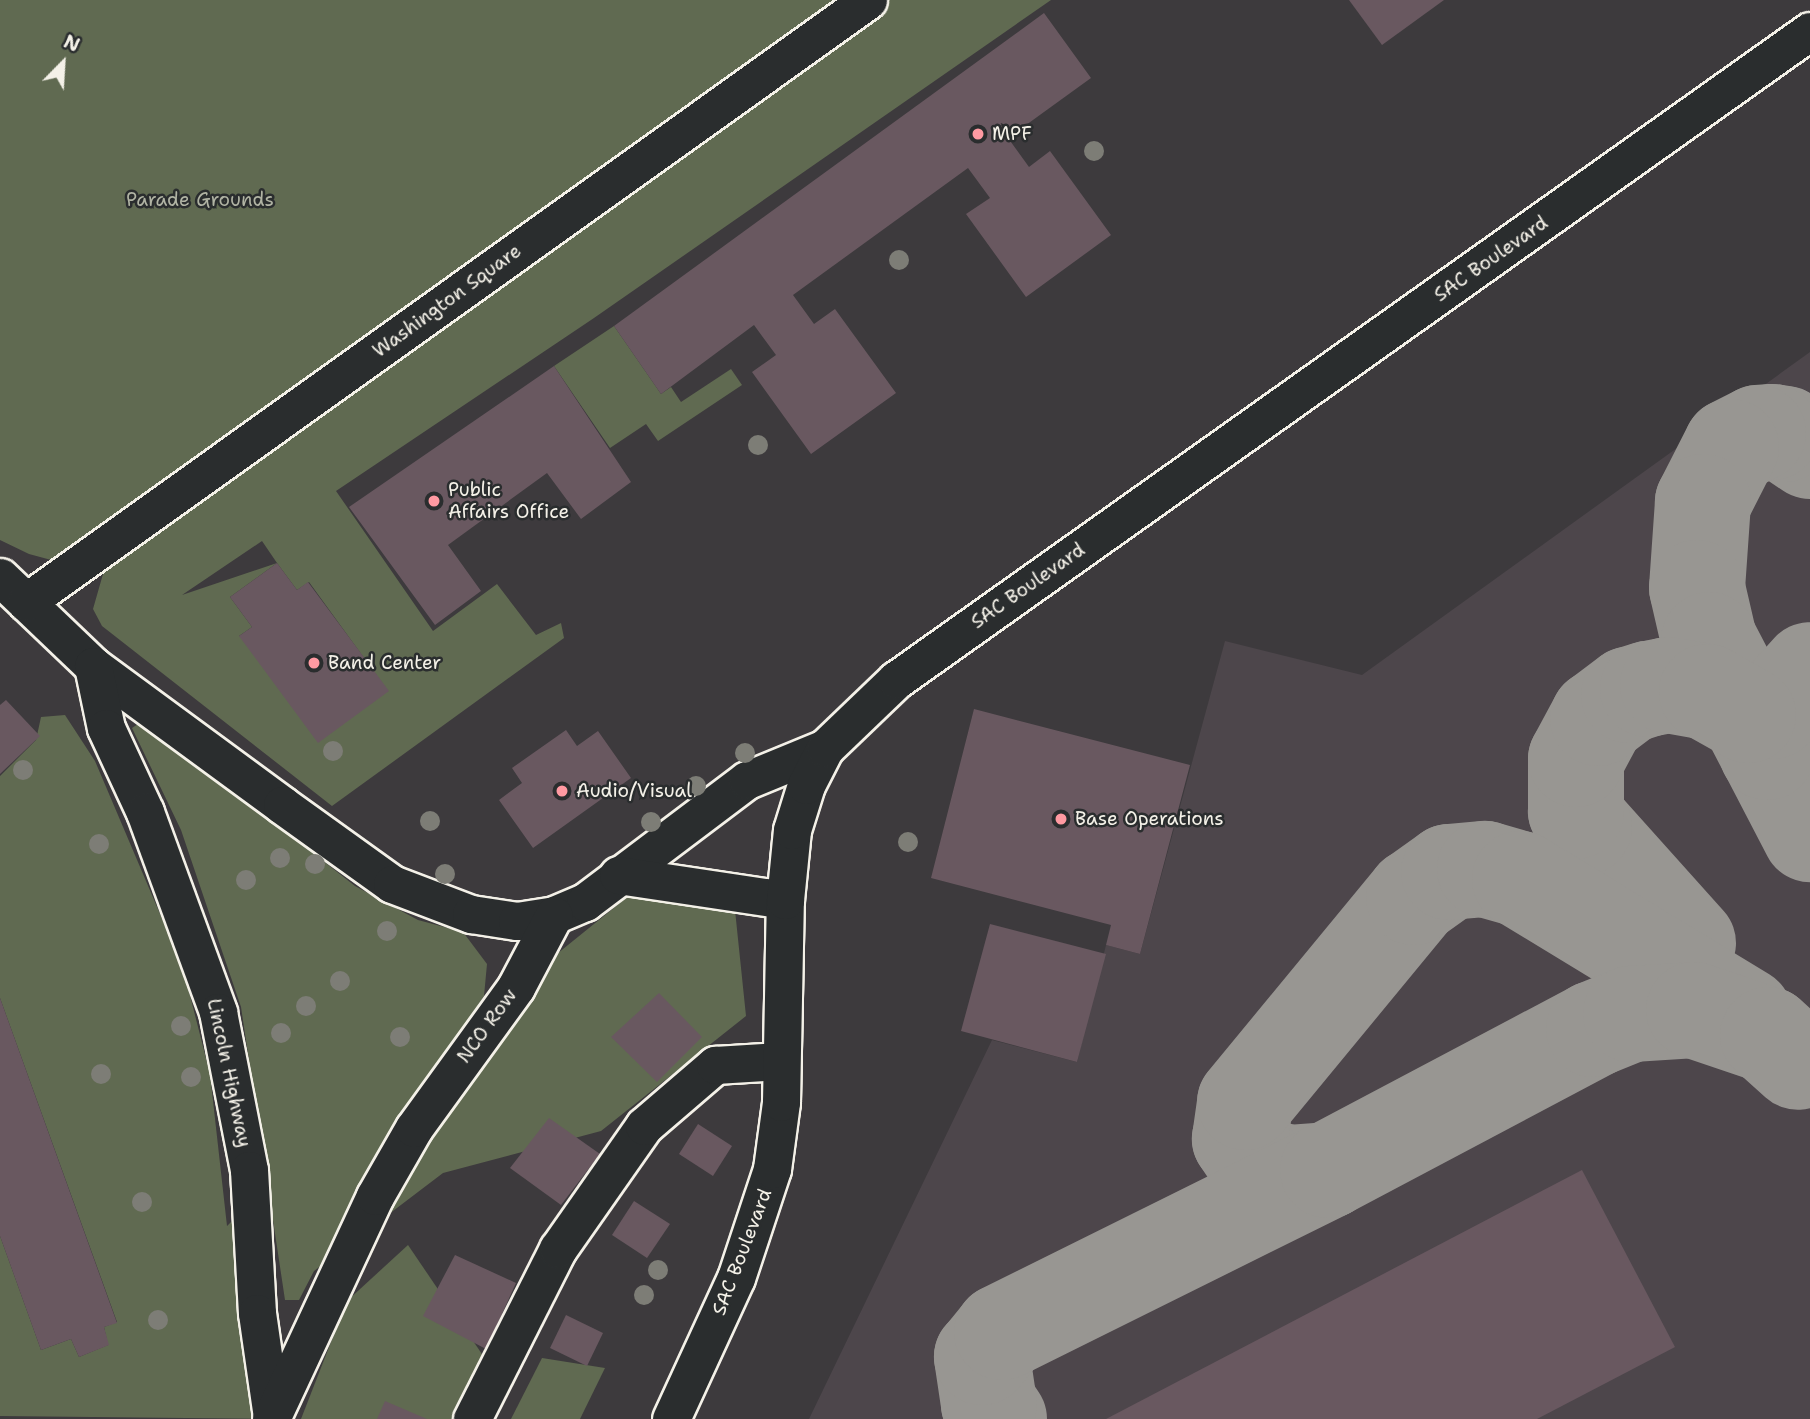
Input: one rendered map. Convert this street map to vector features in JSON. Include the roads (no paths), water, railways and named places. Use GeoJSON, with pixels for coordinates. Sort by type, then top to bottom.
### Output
{"type":"FeatureCollection","features":[{"type":"Feature","properties":{"kind":"street","name":"Washington Square"},"geometry":{"type":"LineString","coordinates":[[26,602],[868,0]]}},
{"type":"Feature","properties":{"kind":"street","name":"SAC Boulevard"},"geometry":{"type":"LineString","coordinates":[[671,1419],[736,1278],[764,1200],[778,1130],[785,900],[792,830],[825,748],[897,680],[1810,31]]}},
{"type":"Feature","properties":{"kind":"street"},"geometry":{"type":"LineString","coordinates":[[0,577],[93,666],[392,884],[471,914],[517,920],[554,915],[585,902],[747,780],[825,748]]}},
{"type":"Feature","properties":{"kind":"street","name":"Lincoln Highway"},"geometry":{"type":"LineString","coordinates":[[93,666],[106,728],[145,812],[218,1012],[249,1170],[257,1313],[271,1418]]}},
{"type":"Feature","properties":{"kind":"street"},"geometry":{"type":"LineString","coordinates":[[618,875],[785,900]]}},
{"type":"Feature","properties":{"kind":"street","name":"NCO Row"},"geometry":{"type":"LineString","coordinates":[[271,1418],[375,1196],[414,1128],[516,987],[554,915]]}},
{"type":"Feature","properties":{"kind":"street"},"geometry":{"type":"LineString","coordinates":[[472,1419],[558,1249],[644,1126],[715,1065],[780,1061]]}},
{"type":"Feature","properties":{"kind":"place","name":"MPF"},"geometry":{"type":"Point","coordinates":[978,134]}},
{"type":"Feature","properties":{"kind":"place","name":"Public Affairs Office"},"geometry":{"type":"Point","coordinates":[434,501]}},
{"type":"Feature","properties":{"kind":"place","name":"Band Center"},"geometry":{"type":"Point","coordinates":[314,663]}},
{"type":"Feature","properties":{"kind":"place","name":"Audio/Visual"},"geometry":{"type":"Point","coordinates":[562,791]}},
{"type":"Feature","properties":{"kind":"place","name":"Base Operations"},"geometry":{"type":"Point","coordinates":[1061,819]}},
{"type":"Feature","properties":{"kind":"park label","name":"Parade Grounds"},"geometry":{"type":"Point","coordinates":[200,200]}}]}
